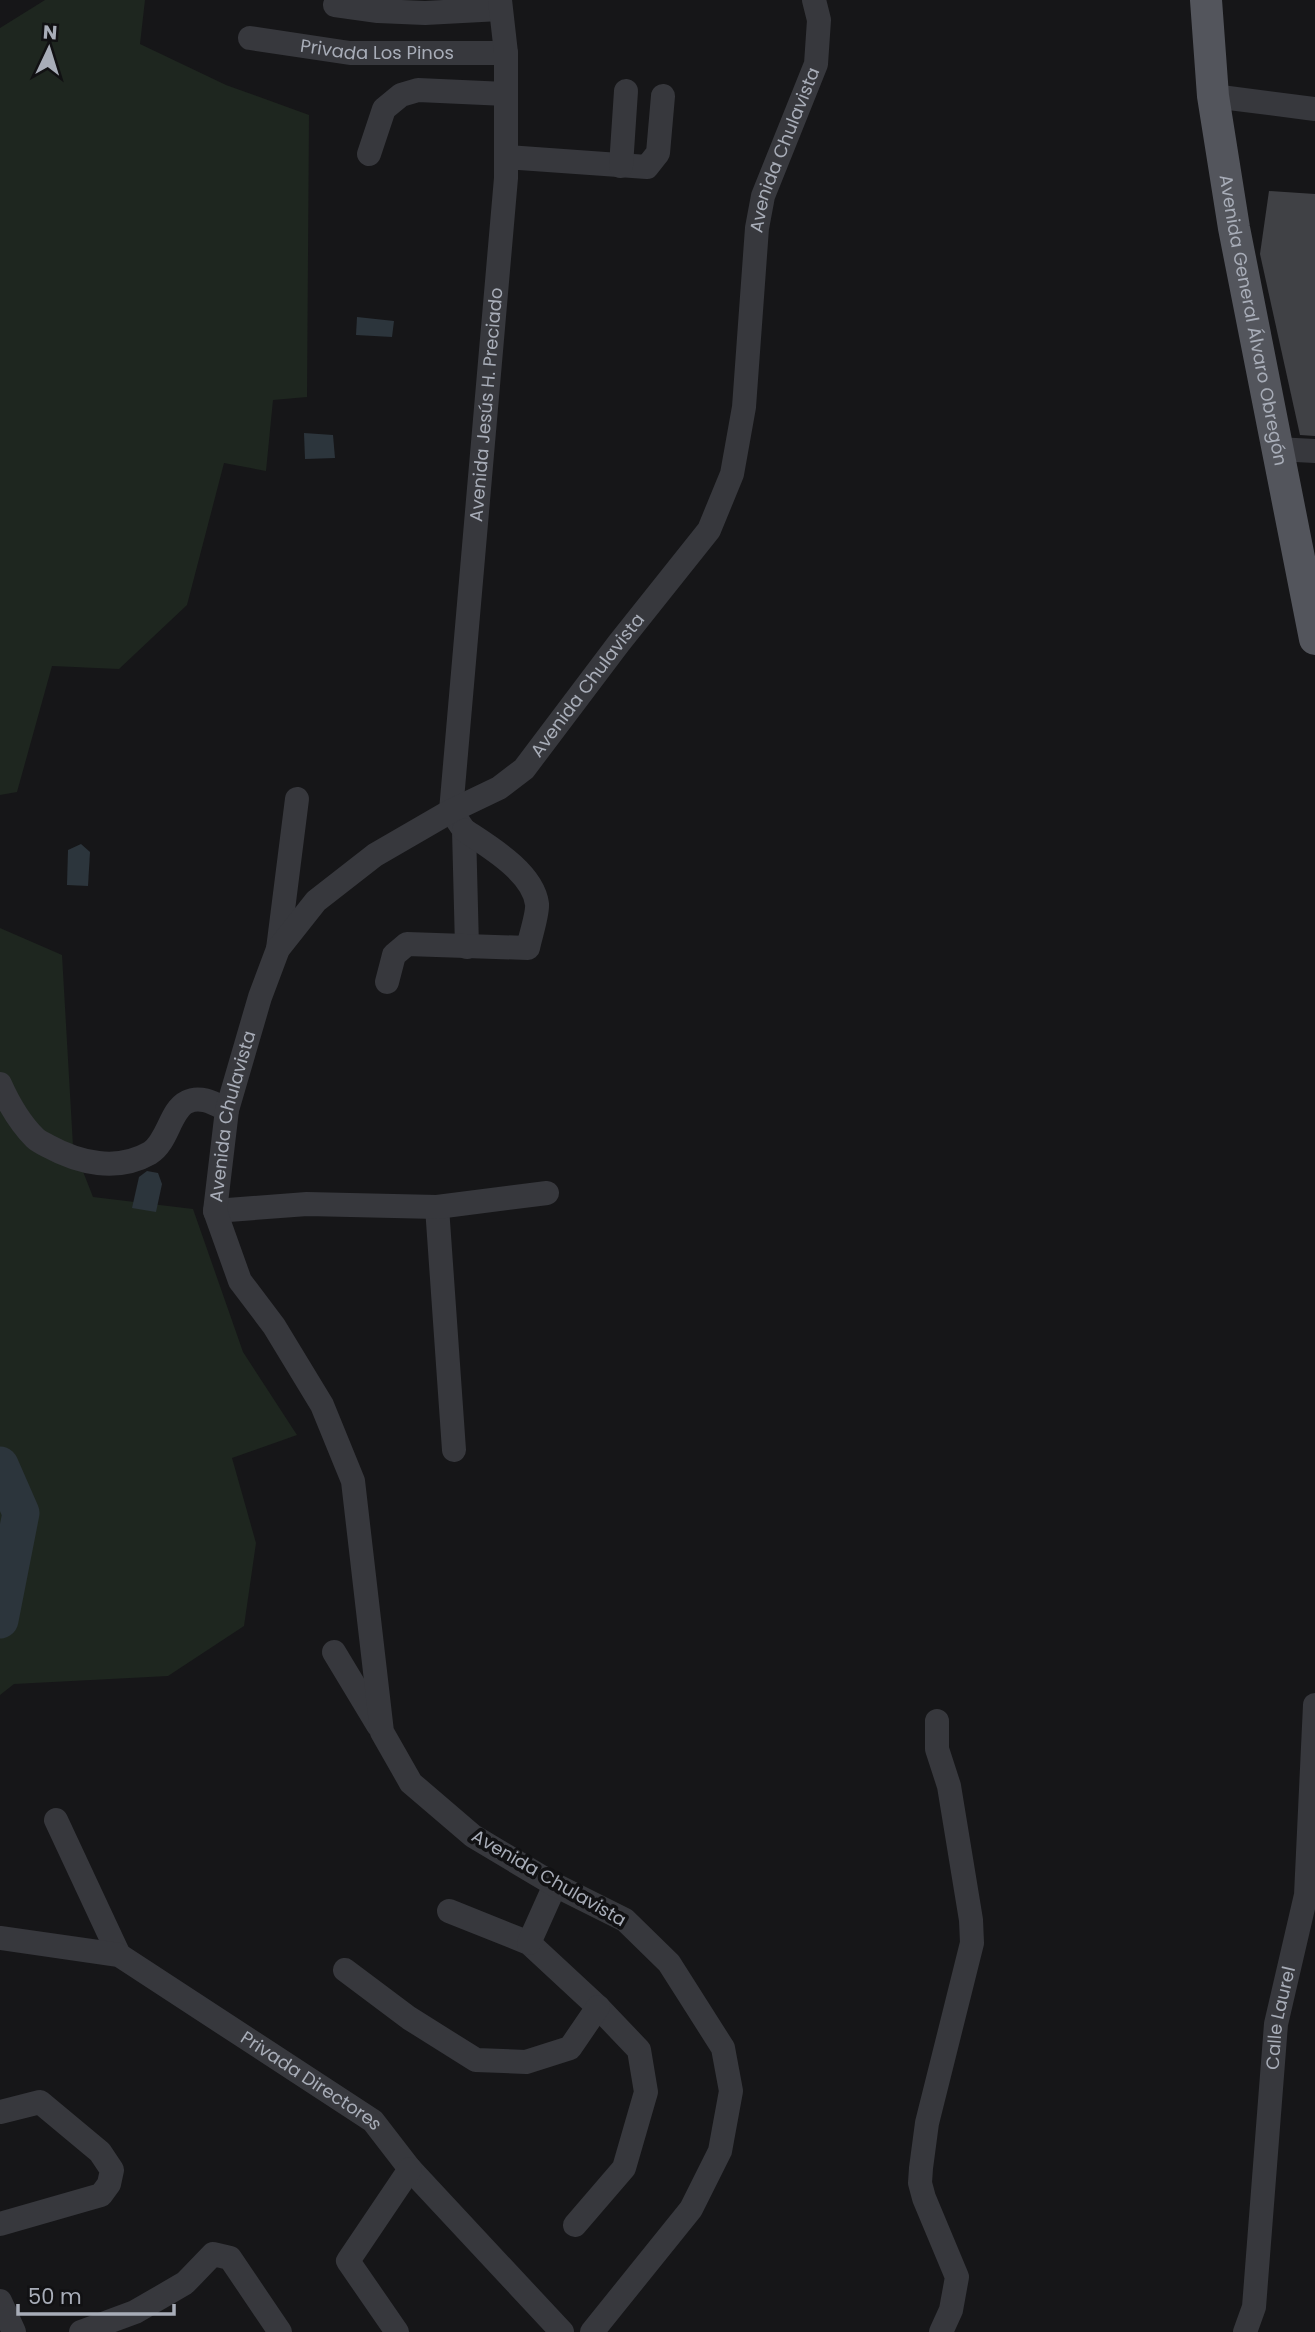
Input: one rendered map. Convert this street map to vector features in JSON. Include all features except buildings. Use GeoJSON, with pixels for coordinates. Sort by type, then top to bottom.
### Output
{"type":"FeatureCollection","features":[{"type":"Feature","properties":{"kind":"main road","name":"Avenida General Álvaro Obregón"},"geometry":{"type":"LineString","coordinates":[[1206,0],[1213,96],[1234,228],[1315,639]]}},
{"type":"Feature","properties":{"kind":"street","name":"Avenida Chulavista"},"geometry":{"type":"LineString","coordinates":[[592,2332],[691,2209],[720,2151],[730,2091],[723,2048],[669,1963],[625,1920],[555,1885],[473,1836],[411,1783],[382,1732],[353,1481],[322,1405],[274,1326],[240,1281],[215,1211],[227,1110],[260,997],[278,949],[316,901],[374,855],[458,820],[524,769],[709,530],[732,474],[744,408],[757,228],[763,195],[816,64],[818,20],[814,0]]}},
{"type":"Feature","properties":{"kind":"street","name":"Avenida Jesús H. Preciado"},"geometry":{"type":"LineString","coordinates":[[467,947],[458,820],[506,178],[506,53],[500,4]]}},
{"type":"Feature","properties":{"kind":"street"},"geometry":{"type":"LineString","coordinates":[[335,5],[378,12],[425,13],[500,4]]}},
{"type":"Feature","properties":{"kind":"street","name":"Privada Los Pinos"},"geometry":{"type":"LineString","coordinates":[[250,38],[350,53],[506,53]]}},
{"type":"Feature","properties":{"kind":"street"},"geometry":{"type":"LineString","coordinates":[[369,154],[384,109],[401,95],[418,90],[506,94]]}},
{"type":"Feature","properties":{"kind":"street"},"geometry":{"type":"LineString","coordinates":[[621,166],[626,91]]}},
{"type":"Feature","properties":{"kind":"street"},"geometry":{"type":"LineString","coordinates":[[506,157],[647,167],[658,153],[663,96]]}},
{"type":"Feature","properties":{"kind":"street"},"geometry":{"type":"LineString","coordinates":[[1213,96],[1315,109]]}},
{"type":"Feature","properties":{"kind":"street"},"geometry":{"type":"LineString","coordinates":[[1277,449],[1315,451]]}},
{"type":"Feature","properties":{"kind":"street"},"geometry":{"type":"LineString","coordinates":[[278,949],[297,799]]}},
{"type":"Feature","properties":{"kind":"street"},"geometry":{"type":"LineString","coordinates":[[387,982],[394,955],[407,944],[528,948],[537,905],[527,882],[501,854],[458,820]]}},
{"type":"Feature","properties":{"kind":"street"},"geometry":{"type":"LineString","coordinates":[[0,1084],[35,1139],[69,1158],[107,1165],[128,1161],[151,1152],[166,1136],[176,1114],[186,1102],[203,1099],[227,1110]]}},
{"type":"Feature","properties":{"kind":"street"},"geometry":{"type":"LineString","coordinates":[[215,1211],[307,1204],[436,1207],[547,1192]]}},
{"type":"Feature","properties":{"kind":"street"},"geometry":{"type":"LineString","coordinates":[[436,1207],[454,1450]]}},
{"type":"Feature","properties":{"kind":"street"},"geometry":{"type":"LineString","coordinates":[[334,1652],[382,1732]]}},
{"type":"Feature","properties":{"kind":"street","name":"Calle Laurel"},"geometry":{"type":"LineString","coordinates":[[1245,2332],[1254,2307],[1276,2024],[1306,1895],[1315,1705]]}},
{"type":"Feature","properties":{"kind":"street"},"geometry":{"type":"LineString","coordinates":[[937,1721],[937,1749],[949,1786],[971,1920],[972,1943],[927,2123],[921,2168],[920,2183],[924,2198],[957,2277],[951,2310],[941,2332]]}},
{"type":"Feature","properties":{"kind":"street"},"geometry":{"type":"LineString","coordinates":[[56,1819],[120,1955]]}},
{"type":"Feature","properties":{"kind":"street"},"geometry":{"type":"LineString","coordinates":[[529,1943],[555,1885]]}},
{"type":"Feature","properties":{"kind":"street"},"geometry":{"type":"LineString","coordinates":[[449,1910],[529,1943],[598,2007],[639,2050],[646,2092],[624,2168],[575,2225]]}},
{"type":"Feature","properties":{"kind":"street","name":"Privada Directores"},"geometry":{"type":"LineString","coordinates":[[0,1938],[120,1955],[373,2121],[410,2169],[559,2329]]}},
{"type":"Feature","properties":{"kind":"street"},"geometry":{"type":"LineString","coordinates":[[345,1970],[409,2018],[476,2060],[526,2062],[570,2048],[598,2007]]}},
{"type":"Feature","properties":{"kind":"street"},"geometry":{"type":"LineString","coordinates":[[0,2112],[40,2102],[100,2152],[112,2170],[109,2184],[101,2195],[0,2224]]}},
{"type":"Feature","properties":{"kind":"street"},"geometry":{"type":"LineString","coordinates":[[397,2332],[348,2261],[410,2169]]}},
{"type":"Feature","properties":{"kind":"street"},"geometry":{"type":"LineString","coordinates":[[81,2332],[141,2322],[213,2254],[230,2258],[280,2332]]}},
{"type":"Feature","properties":{"kind":"street"},"geometry":{"type":"LineString","coordinates":[[0,2301],[14,2332]]}},
{"type":"Feature","properties":{"kind":"shaded area"},"geometry":{"type":"Polygon","coordinates":[[[45,0],[145,0],[140,44],[226,85],[309,115],[307,397],[273,400],[266,471],[224,463],[187,605],[119,669],[52,666],[17,792],[0,795],[0,28],[45,0]]]}},
{"type":"Feature","properties":{"kind":"shaded area"},"geometry":{"type":"Polygon","coordinates":[[[357,317],[394,321],[392,337],[356,335],[357,317]]]}},
{"type":"Feature","properties":{"kind":"shaded area"},"geometry":{"type":"Polygon","coordinates":[[[304,433],[333,435],[335,458],[305,459],[304,433]]]}},
{"type":"Feature","properties":{"kind":"shaded area"},"geometry":{"type":"Polygon","coordinates":[[[81,844],[90,852],[88,886],[67,885],[68,850],[81,844]]]}},
{"type":"Feature","properties":{"kind":"shaded area"},"geometry":{"type":"Polygon","coordinates":[[[0,928],[62,955],[73,1146],[93,1197],[193,1209],[243,1352],[297,1435],[232,1458],[256,1543],[244,1626],[168,1676],[14,1684],[0,1695],[0,928]]]}},
{"type":"Feature","properties":{"kind":"shaded area"},"geometry":{"type":"Polygon","coordinates":[[[147,1171],[158,1173],[162,1184],[156,1212],[132,1208],[139,1177],[147,1171]]]}},
{"type":"Feature","properties":{"kind":"waterway"},"geometry":{"type":"LineString","coordinates":[[0,1465],[21,1513],[0,1620]]}}]}
